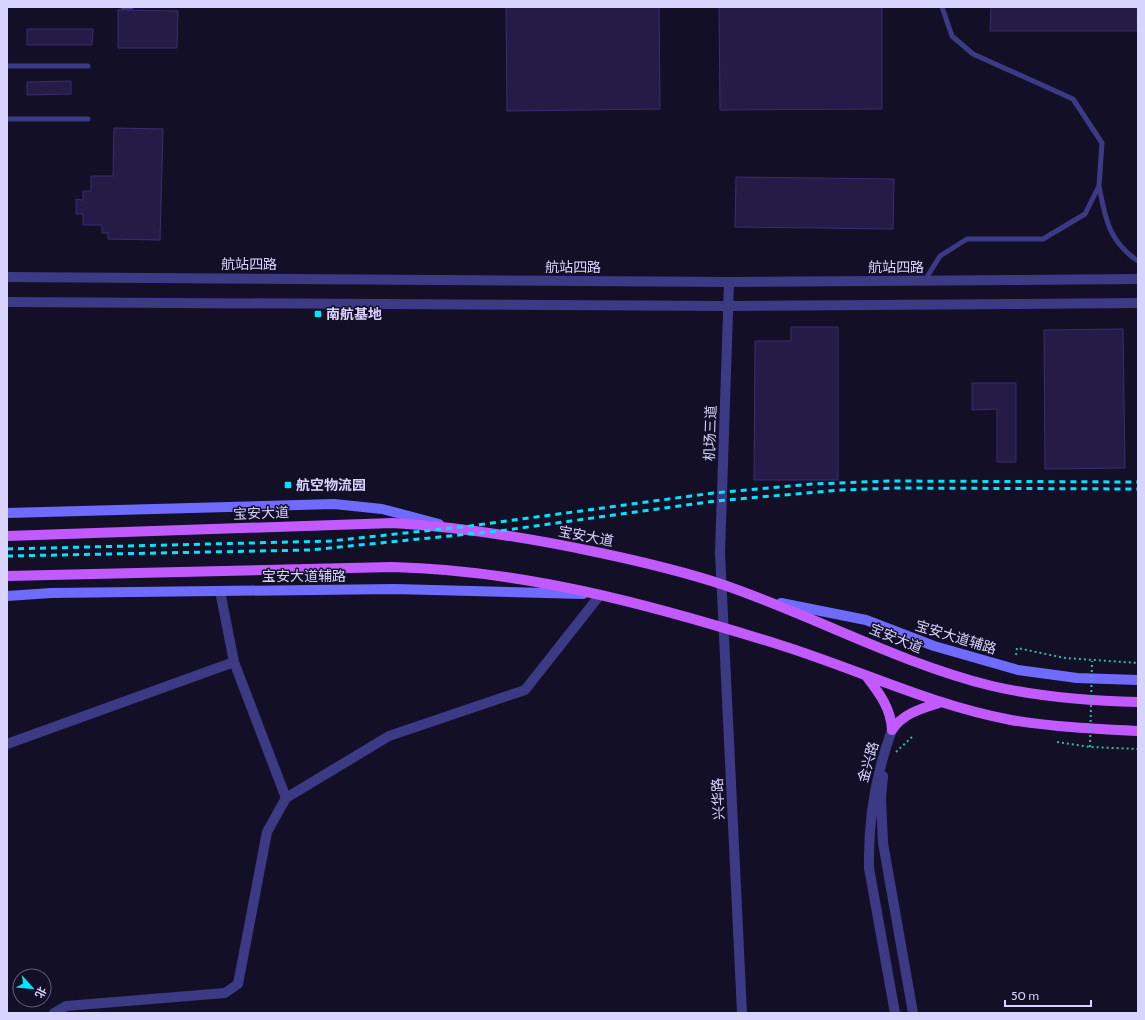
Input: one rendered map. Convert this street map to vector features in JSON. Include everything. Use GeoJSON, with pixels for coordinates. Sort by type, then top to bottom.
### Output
{"type":"FeatureCollection","features":[{"type":"Feature","properties":{"kind":"main road"},"geometry":{"type":"LineString","coordinates":[[7,513],[334,504],[382,509],[454,528]]}},
{"type":"Feature","properties":{"kind":"main road","name":"宝安大道"},"geometry":{"type":"LineString","coordinates":[[7,536],[393,523],[454,528],[588,550],[674,570],[770,601],[912,661],[991,686],[1067,699],[1138,702]]}},
{"type":"Feature","properties":{"kind":"main road"},"geometry":{"type":"LineString","coordinates":[[7,576],[376,567],[436,568],[480,572],[600,595],[663,610],[778,644],[867,677],[942,702],[1010,720],[1065,727],[1138,731]]}},
{"type":"Feature","properties":{"kind":"main road","name":"宝安大道辅路"},"geometry":{"type":"LineString","coordinates":[[7,596],[51,593],[467,590],[600,595]]}},
{"type":"Feature","properties":{"kind":"main road","name":"宝安大道辅路"},"geometry":{"type":"LineString","coordinates":[[770,601],[866,620],[899,634],[948,651],[1018,670],[1077,678],[1138,680]]}},
{"type":"Feature","properties":{"kind":"main road"},"geometry":{"type":"LineString","coordinates":[[867,677],[884,699],[892,720],[892,730]]}},
{"type":"Feature","properties":{"kind":"main road"},"geometry":{"type":"LineString","coordinates":[[892,730],[897,723],[917,710],[942,702]]}},
{"type":"Feature","properties":{"kind":"street","name":"航站四路"},"geometry":{"type":"LineString","coordinates":[[7,278],[729,282],[1138,279]]}},
{"type":"Feature","properties":{"kind":"street","name":"机场三道"},"geometry":{"type":"LineString","coordinates":[[721,584],[720,553],[729,282]]}},
{"type":"Feature","properties":{"kind":"street"},"geometry":{"type":"LineString","coordinates":[[7,302],[728,306],[1138,304]]}},
{"type":"Feature","properties":{"kind":"street","name":"兴华路"},"geometry":{"type":"LineString","coordinates":[[721,584],[742,1013]]}},
{"type":"Feature","properties":{"kind":"street"},"geometry":{"type":"LineString","coordinates":[[220,591],[234,662],[286,798]]}},
{"type":"Feature","properties":{"kind":"street"},"geometry":{"type":"LineString","coordinates":[[54,1013],[66,1006],[224,993],[238,984],[267,832],[286,798],[389,736],[525,690],[600,595]]}},
{"type":"Feature","properties":{"kind":"street"},"geometry":{"type":"LineString","coordinates":[[7,744],[234,662]]}},
{"type":"Feature","properties":{"kind":"street","name":"金兴路"},"geometry":{"type":"LineString","coordinates":[[892,730],[875,788],[869,828],[869,868],[895,1013]]}},
{"type":"Feature","properties":{"kind":"street","name":"金兴路"},"geometry":{"type":"LineString","coordinates":[[892,730],[887,752],[881,798],[883,843],[913,1013]]}},
{"type":"Feature","properties":{"kind":"lane"},"geometry":{"type":"LineString","coordinates":[[123,7],[131,7]]}},
{"type":"Feature","properties":{"kind":"lane"},"geometry":{"type":"LineString","coordinates":[[942,7],[952,36],[973,54],[1073,99],[1102,143],[1099,186],[1105,220],[1118,245],[1138,261]]}},
{"type":"Feature","properties":{"kind":"lane"},"geometry":{"type":"LineString","coordinates":[[7,66],[88,66]]}},
{"type":"Feature","properties":{"kind":"lane"},"geometry":{"type":"LineString","coordinates":[[7,119],[88,119]]}},
{"type":"Feature","properties":{"kind":"lane"},"geometry":{"type":"LineString","coordinates":[[925,280],[940,256],[968,239],[1043,239],[1085,214],[1099,186]]}},
{"type":"Feature","properties":{"kind":"path"},"geometry":{"type":"LineString","coordinates":[[1016,655],[1017,648],[1065,658],[1092,661],[1138,662]]}},
{"type":"Feature","properties":{"kind":"path"},"geometry":{"type":"LineString","coordinates":[[1090,747],[1092,661]]}},
{"type":"Feature","properties":{"kind":"path"},"geometry":{"type":"LineString","coordinates":[[1058,743],[1090,747],[1138,749]]}},
{"type":"Feature","properties":{"kind":"building"},"geometry":{"type":"Polygon","coordinates":[[[506,7],[659,7],[660,109],[507,111],[506,7]]]}},
{"type":"Feature","properties":{"kind":"building"},"geometry":{"type":"Polygon","coordinates":[[[719,7],[882,7],[882,109],[720,110],[719,7]]]}},
{"type":"Feature","properties":{"kind":"building"},"geometry":{"type":"Polygon","coordinates":[[[991,7],[1138,7],[1138,31],[990,31],[991,7]]]}},
{"type":"Feature","properties":{"kind":"building"},"geometry":{"type":"Polygon","coordinates":[[[118,10],[178,11],[177,48],[118,48],[118,10]]]}},
{"type":"Feature","properties":{"kind":"building"},"geometry":{"type":"Polygon","coordinates":[[[27,29],[93,29],[92,45],[27,45],[27,29]]]}},
{"type":"Feature","properties":{"kind":"building"},"geometry":{"type":"Polygon","coordinates":[[[71,81],[71,94],[27,95],[27,82],[71,81]]]}},
{"type":"Feature","properties":{"kind":"building"},"geometry":{"type":"Polygon","coordinates":[[[114,128],[163,129],[160,240],[108,239],[108,233],[102,233],[102,225],[83,225],[83,214],[76,214],[76,199],[83,200],[83,191],[91,191],[91,176],[113,176],[114,128]]]}},
{"type":"Feature","properties":{"kind":"building"},"geometry":{"type":"Polygon","coordinates":[[[736,177],[894,179],[893,229],[735,227],[736,177]]]}},
{"type":"Feature","properties":{"kind":"building"},"geometry":{"type":"Polygon","coordinates":[[[791,327],[838,327],[838,480],[754,480],[755,341],[791,341],[791,327]]]}},
{"type":"Feature","properties":{"kind":"building"},"geometry":{"type":"Polygon","coordinates":[[[1123,329],[1125,468],[1045,469],[1044,330],[1123,329]]]}},
{"type":"Feature","properties":{"kind":"building"},"geometry":{"type":"Polygon","coordinates":[[[972,383],[1016,383],[1016,462],[997,462],[997,409],[972,410],[972,383]]]}},
{"type":"Feature","properties":{"kind":"railway"},"geometry":{"type":"LineString","coordinates":[[7,549],[331,541],[470,526],[713,493],[813,484],[889,481],[1138,482]]}},
{"type":"Feature","properties":{"kind":"railway"},"geometry":{"type":"LineString","coordinates":[[7,556],[310,550],[499,531],[715,501],[841,490],[896,488],[1138,489]]}},
{"type":"Feature","properties":{"kind":"place","name":"南航基地"},"geometry":{"type":"Point","coordinates":[318,314]}},
{"type":"Feature","properties":{"kind":"place","name":"航空物流园"},"geometry":{"type":"Point","coordinates":[288,485]}}]}
